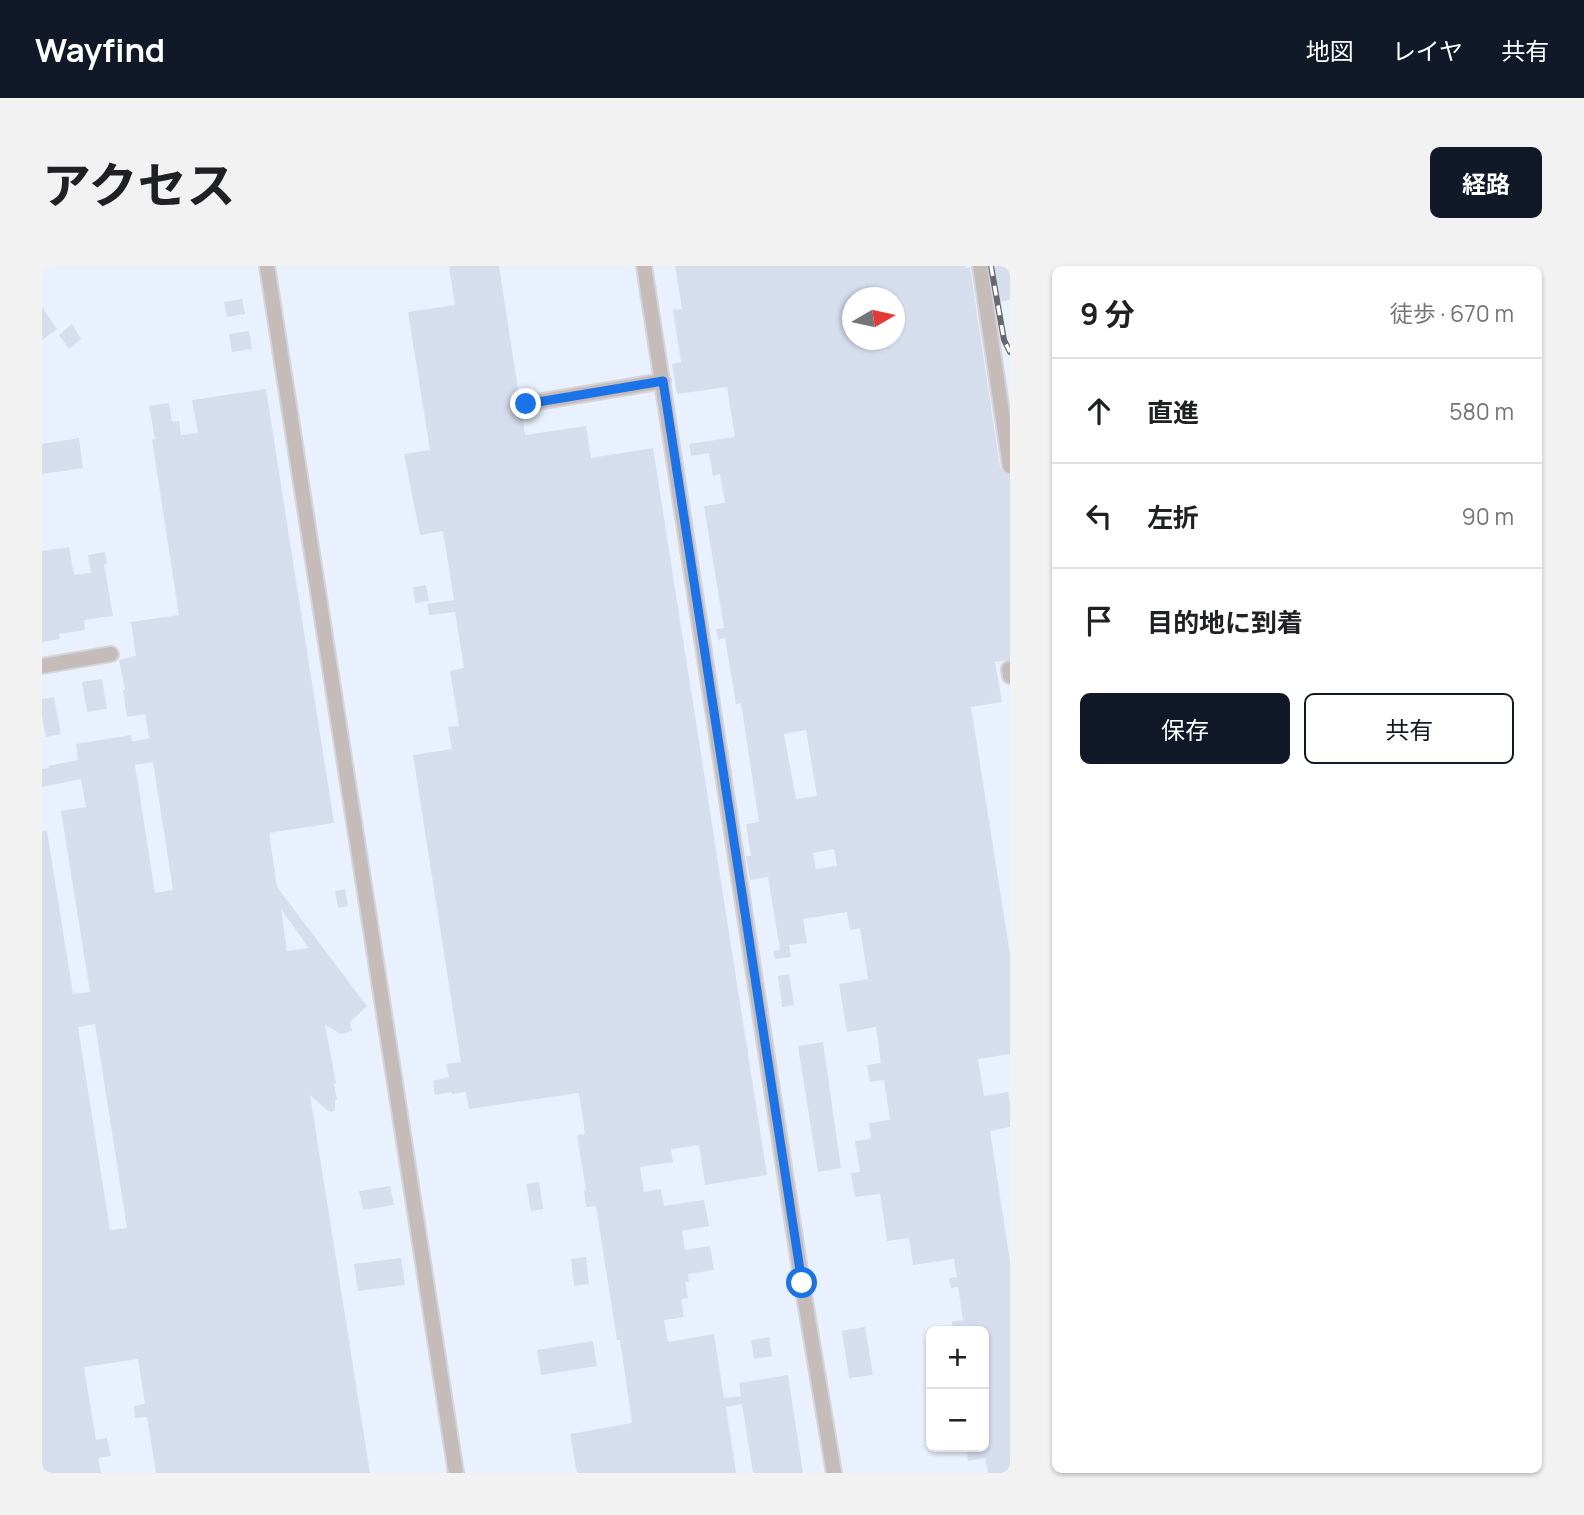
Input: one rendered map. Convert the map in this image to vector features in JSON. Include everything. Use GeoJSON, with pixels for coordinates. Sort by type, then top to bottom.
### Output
{"type":"FeatureCollection","features":[{"type":"Feature","properties":{"kind":"lane"},"geometry":{"type":"LineString","coordinates":[[267,266],[456,1473]]}},
{"type":"Feature","properties":{"kind":"lane"},"geometry":{"type":"LineString","coordinates":[[644,266],[834,1473]]}},
{"type":"Feature","properties":{"kind":"lane"},"geometry":{"type":"LineString","coordinates":[[980,266],[1010,466]]}},
{"type":"Feature","properties":{"kind":"lane"},"geometry":{"type":"LineString","coordinates":[[526,404],[663,381]]}},
{"type":"Feature","properties":{"kind":"lane"},"geometry":{"type":"LineString","coordinates":[[42,666],[111,654]]}},
{"type":"Feature","properties":{"kind":"shaded area"},"geometry":{"type":"Polygon","coordinates":[[[42,266],[1010,266],[1010,1473],[42,1473],[42,266]]]}},
{"type":"Feature","properties":{"kind":"building"},"geometry":{"type":"Polygon","coordinates":[[[449,266],[499,266],[519,396],[515,405],[522,413],[525,435],[586,426],[591,458],[653,448],[767,1175],[705,1185],[699,1145],[671,1149],[673,1162],[640,1167],[644,1192],[661,1189],[664,1206],[704,1200],[709,1226],[682,1231],[685,1250],[710,1246],[714,1270],[688,1274],[689,1282],[685,1282],[688,1298],[681,1299],[684,1317],[664,1320],[668,1342],[714,1334],[724,1398],[741,1396],[739,1383],[788,1375],[803,1473],[753,1473],[742,1404],[726,1407],[736,1473],[577,1473],[570,1434],[632,1423],[596,1206],[586,1207],[586,1190],[577,1135],[585,1134],[579,1093],[469,1109],[466,1092],[435,1095],[433,1081],[449,1077],[446,1064],[461,1062],[413,755],[452,749],[448,727],[459,726],[450,671],[464,668],[455,612],[429,615],[427,604],[454,600],[443,531],[420,535],[404,454],[430,450],[408,312],[455,305],[449,266]]]}},
{"type":"Feature","properties":{"kind":"building"},"geometry":{"type":"Polygon","coordinates":[[[675,266],[970,267],[1000,467],[1010,475],[1010,660],[995,662],[1002,702],[971,707],[1010,954],[1010,1054],[978,1059],[984,1096],[1008,1092],[1010,1103],[1010,1127],[990,1131],[1010,1261],[1010,1473],[988,1473],[985,1458],[968,1461],[967,1452],[989,1452],[989,1326],[953,1326],[952,1322],[963,1320],[958,1287],[951,1288],[949,1278],[957,1277],[954,1259],[913,1265],[909,1238],[887,1241],[880,1194],[855,1197],[851,1173],[860,1172],[855,1141],[871,1139],[869,1123],[890,1120],[884,1080],[870,1082],[867,1065],[881,1063],[876,1027],[847,1032],[839,984],[868,979],[860,928],[850,930],[847,912],[803,919],[807,943],[789,945],[791,957],[775,959],[773,951],[780,950],[768,877],[750,880],[746,856],[751,856],[746,824],[759,822],[741,703],[736,704],[725,638],[718,640],[716,629],[724,628],[704,506],[725,503],[720,474],[713,476],[709,453],[691,456],[689,444],[735,437],[727,387],[677,394],[672,364],[681,362],[673,310],[682,309],[675,266]],[[806,730],[784,734],[796,799],[817,796],[806,730]],[[834,849],[813,853],[816,869],[837,866],[834,849]]]}},
{"type":"Feature","properties":{"kind":"building"},"geometry":{"type":"Polygon","coordinates":[[[990,266],[1010,266],[1010,300],[995,303],[990,266]]]}},
{"type":"Feature","properties":{"kind":"building"},"geometry":{"type":"Polygon","coordinates":[[[242,299],[245,314],[227,317],[224,302],[242,299]]]}},
{"type":"Feature","properties":{"kind":"building"},"geometry":{"type":"Polygon","coordinates":[[[42,307],[57,329],[42,340],[42,307]]]}},
{"type":"Feature","properties":{"kind":"building"},"geometry":{"type":"Polygon","coordinates":[[[72,324],[81,339],[69,349],[59,335],[72,324]]]}},
{"type":"Feature","properties":{"kind":"building"},"geometry":{"type":"Polygon","coordinates":[[[249,331],[252,349],[232,352],[229,334],[249,331]]]}},
{"type":"Feature","properties":{"kind":"building"},"geometry":{"type":"Polygon","coordinates":[[[266,389],[334,823],[269,833],[277,887],[367,1006],[350,1022],[352,1031],[341,1034],[325,1025],[336,1083],[335,1110],[328,1111],[310,1095],[370,1473],[156,1473],[147,1417],[135,1418],[134,1406],[145,1404],[138,1359],[84,1367],[96,1440],[107,1438],[111,1456],[98,1458],[101,1473],[42,1473],[42,831],[47,831],[73,994],[90,992],[61,811],[86,807],[81,779],[42,787],[42,769],[78,760],[76,744],[131,735],[132,742],[149,738],[145,714],[127,717],[119,660],[136,656],[131,622],[179,615],[149,406],[169,403],[172,422],[179,421],[181,435],[198,433],[192,400],[266,389]],[[153,762],[135,765],[155,893],[173,890],[153,762]],[[281,909],[287,951],[309,948],[281,909]],[[95,1024],[78,1027],[110,1230],[127,1228],[95,1024]]]}},
{"type":"Feature","properties":{"kind":"building"},"geometry":{"type":"Polygon","coordinates":[[[79,438],[83,468],[42,474],[42,444],[79,438]]]}},
{"type":"Feature","properties":{"kind":"building"},"geometry":{"type":"Polygon","coordinates":[[[69,547],[74,575],[91,573],[88,555],[105,552],[107,564],[104,564],[113,616],[84,620],[85,630],[59,634],[60,639],[42,642],[42,551],[69,547]]]}},
{"type":"Feature","properties":{"kind":"building"},"geometry":{"type":"Polygon","coordinates":[[[426,585],[429,601],[415,603],[413,587],[426,585]]]}},
{"type":"Feature","properties":{"kind":"building"},"geometry":{"type":"Polygon","coordinates":[[[102,679],[107,709],[87,712],[82,682],[102,679]]]}},
{"type":"Feature","properties":{"kind":"building"},"geometry":{"type":"Polygon","coordinates":[[[54,697],[61,734],[46,737],[42,699],[54,697]]]}},
{"type":"Feature","properties":{"kind":"building"},"geometry":{"type":"Polygon","coordinates":[[[345,889],[348,906],[338,908],[335,891],[345,889]]]}},
{"type":"Feature","properties":{"kind":"building"},"geometry":{"type":"Polygon","coordinates":[[[789,974],[794,1005],[782,1007],[778,976],[789,974]]]}},
{"type":"Feature","properties":{"kind":"building"},"geometry":{"type":"Polygon","coordinates":[[[823,1042],[841,1168],[818,1172],[798,1046],[823,1042]]]}},
{"type":"Feature","properties":{"kind":"building"},"geometry":{"type":"Polygon","coordinates":[[[539,1182],[543,1209],[531,1211],[526,1184],[539,1182]]]}},
{"type":"Feature","properties":{"kind":"building"},"geometry":{"type":"Polygon","coordinates":[[[390,1186],[394,1205],[363,1210],[359,1191],[390,1186]]]}},
{"type":"Feature","properties":{"kind":"building"},"geometry":{"type":"Polygon","coordinates":[[[586,1257],[589,1284],[574,1286],[571,1259],[586,1257]]]}},
{"type":"Feature","properties":{"kind":"building"},"geometry":{"type":"Polygon","coordinates":[[[401,1258],[405,1285],[358,1291],[354,1264],[401,1258]]]}},
{"type":"Feature","properties":{"kind":"building"},"geometry":{"type":"Polygon","coordinates":[[[865,1327],[873,1375],[849,1378],[842,1331],[865,1327]]]}},
{"type":"Feature","properties":{"kind":"building"},"geometry":{"type":"Polygon","coordinates":[[[769,1337],[772,1356],[754,1359],[751,1340],[769,1337]]]}},
{"type":"Feature","properties":{"kind":"building"},"geometry":{"type":"Polygon","coordinates":[[[593,1341],[597,1366],[541,1375],[537,1350],[593,1341]]]}},
{"type":"Feature","properties":{"kind":"railway"},"geometry":{"type":"LineString","coordinates":[[991,266],[1004,340],[1010,352]]}},
{"type":"Feature","properties":{"kind":"route"},"geometry":{"type":"LineString","coordinates":[[526,404],[663,381],[802,1283]]}}]}
